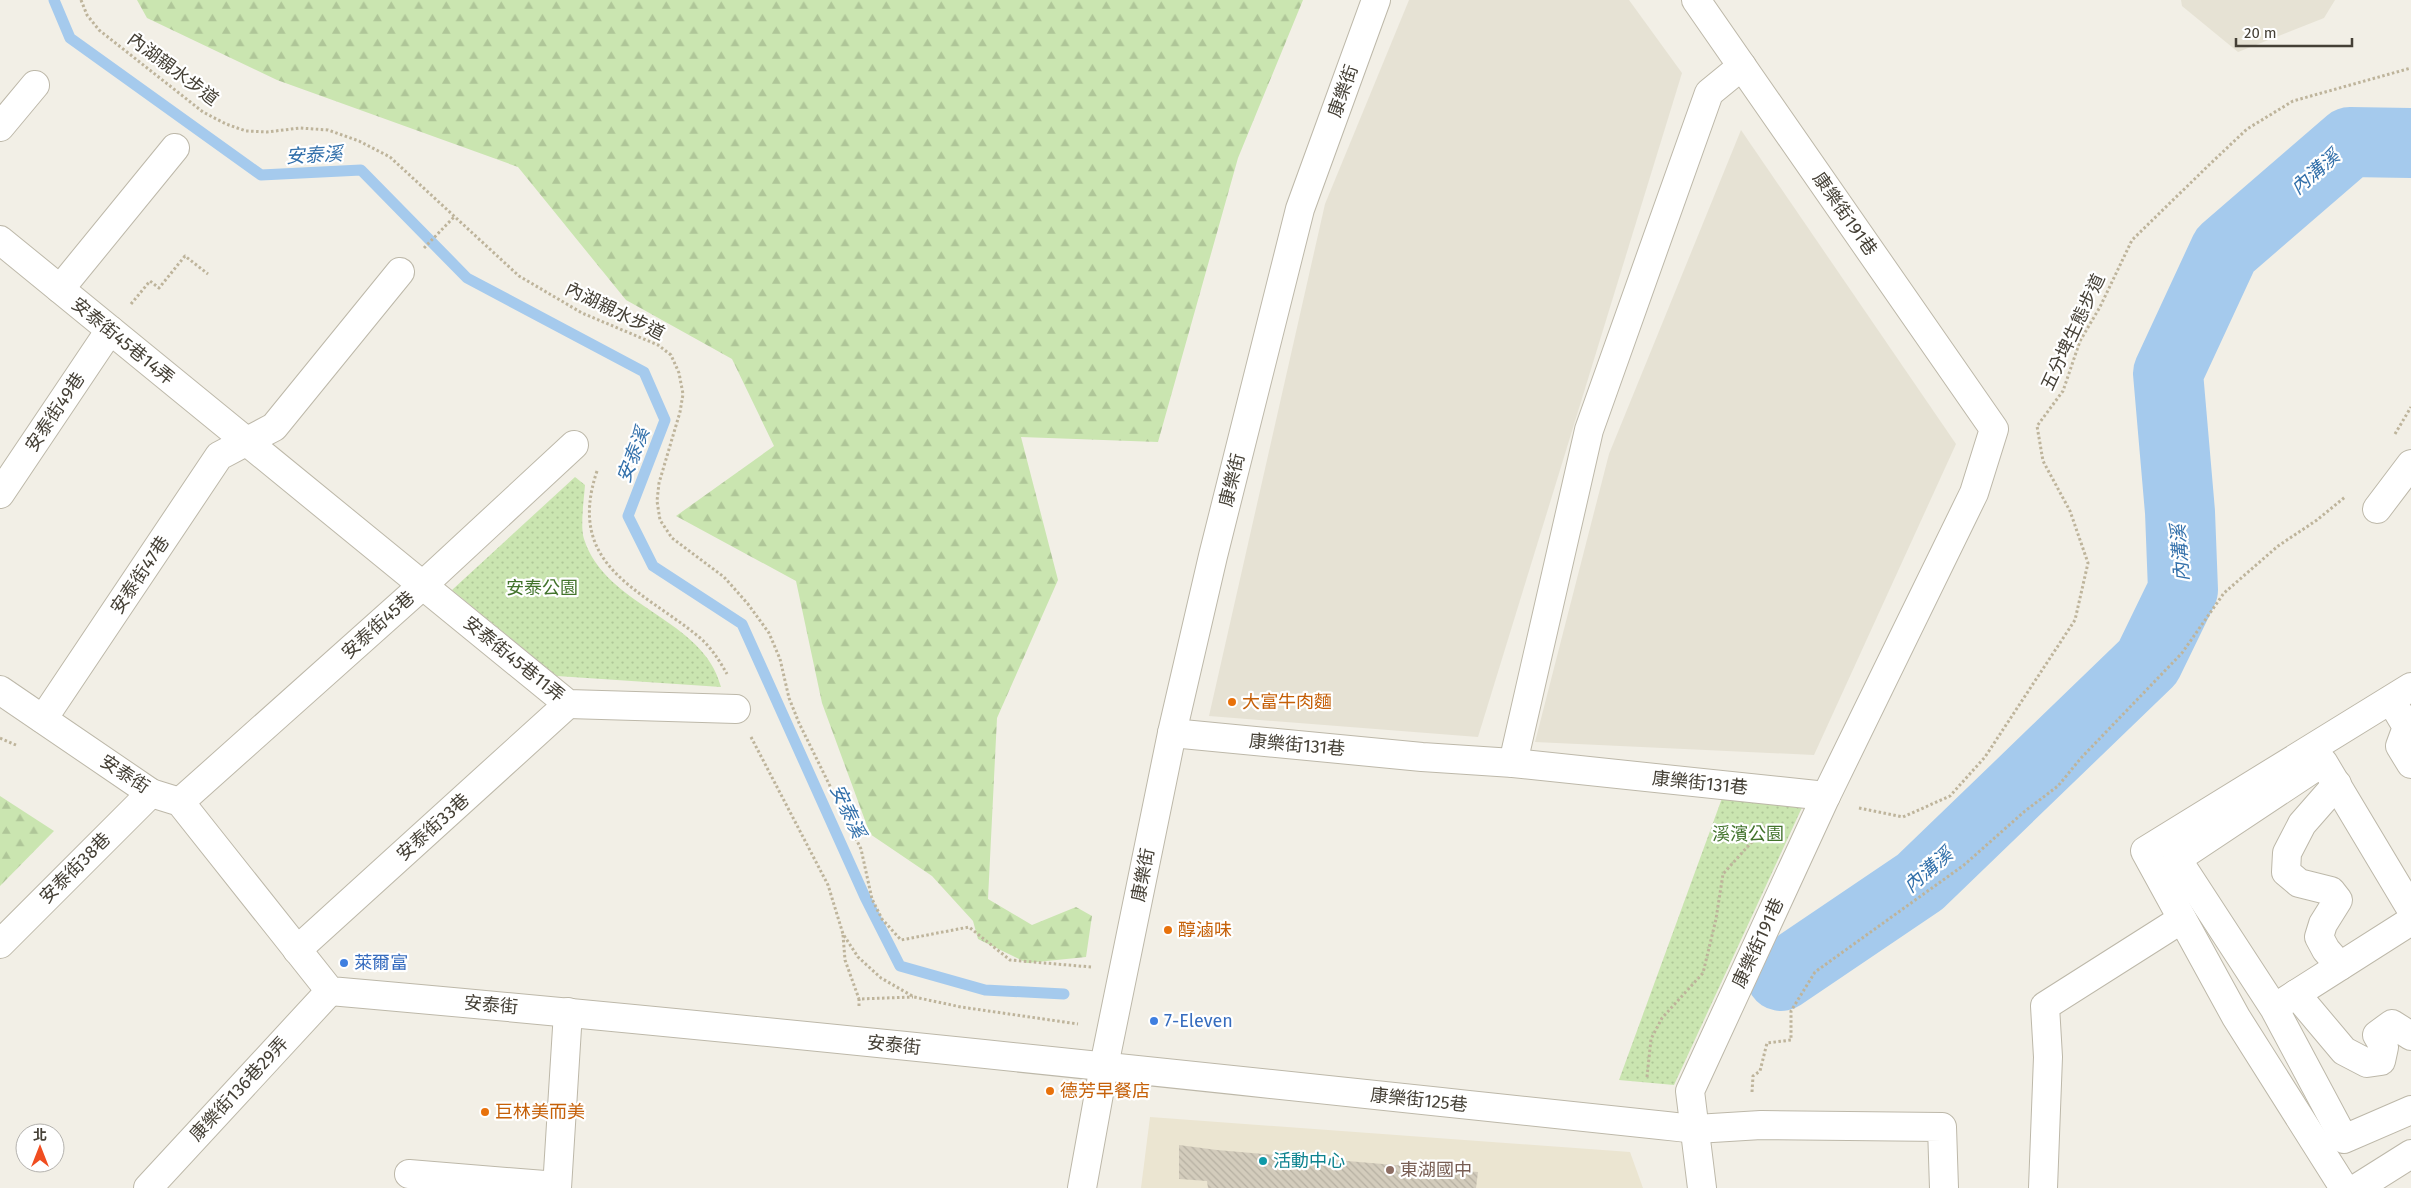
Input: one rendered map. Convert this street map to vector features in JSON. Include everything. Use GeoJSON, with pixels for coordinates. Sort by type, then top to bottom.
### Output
{"type":"FeatureCollection","features":[{"type":"Feature","properties":{"kind":"street","name":"康樂街"},"geometry":{"type":"LineString","coordinates":[[1112,1029],[1172,733],[1300,209],[1376,0]]}},
{"type":"Feature","properties":{"kind":"street","name":"康樂街191巷"},"geometry":{"type":"LineString","coordinates":[[1696,0],[1994,429],[1974,493],[1826,796],[1690,1090],[1696,1129]]}},
{"type":"Feature","properties":{"kind":"street"},"geometry":{"type":"LineString","coordinates":[[1513,762],[1589,430],[1709,93],[1742,66]]}},
{"type":"Feature","properties":{"kind":"street"},"geometry":{"type":"LineString","coordinates":[[0,127],[35,85]]}},
{"type":"Feature","properties":{"kind":"street"},"geometry":{"type":"LineString","coordinates":[[60,289],[176,148]]}},
{"type":"Feature","properties":{"kind":"street","name":"安泰街45巷14弄"},"geometry":{"type":"LineString","coordinates":[[0,240],[423,585]]}},
{"type":"Feature","properties":{"kind":"street"},"geometry":{"type":"LineString","coordinates":[[247,442],[274,427],[400,272]]}},
{"type":"Feature","properties":{"kind":"street","name":"安泰街49巷"},"geometry":{"type":"LineString","coordinates":[[0,494],[110,330]]}},
{"type":"Feature","properties":{"kind":"street","name":"安泰街47巷"},"geometry":{"type":"LineString","coordinates":[[43,720],[219,456],[247,442]]}},
{"type":"Feature","properties":{"kind":"street","name":"安泰街45巷"},"geometry":{"type":"LineString","coordinates":[[180,802],[423,585],[574,446]]}},
{"type":"Feature","properties":{"kind":"street"},"geometry":{"type":"LineString","coordinates":[[2377,509],[2411,464]]}},
{"type":"Feature","properties":{"kind":"street","name":"安泰街45巷11弄"},"geometry":{"type":"LineString","coordinates":[[423,585],[568,704],[736,709]]}},
{"type":"Feature","properties":{"kind":"street","name":"安泰街"},"geometry":{"type":"LineString","coordinates":[[0,690],[151,793],[180,802]]}},
{"type":"Feature","properties":{"kind":"street"},"geometry":{"type":"LineString","coordinates":[[2401,693],[2407,726],[2400,746],[2411,764]]}},
{"type":"Feature","properties":{"kind":"street"},"geometry":{"type":"LineString","coordinates":[[2401,693],[2324,765],[2177,859],[2285,1001],[2344,1051],[2367,1063],[2381,1061],[2384,1047],[2376,1035],[2392,1024],[2411,1036]]}},
{"type":"Feature","properties":{"kind":"street","name":"安泰街33巷"},"geometry":{"type":"LineString","coordinates":[[297,950],[568,704]]}},
{"type":"Feature","properties":{"kind":"street","name":"康樂街131巷"},"geometry":{"type":"LineString","coordinates":[[1172,733],[1422,757],[1513,762],[1826,796]]}},
{"type":"Feature","properties":{"kind":"street"},"geometry":{"type":"LineString","coordinates":[[2324,765],[2407,894]]}},
{"type":"Feature","properties":{"kind":"street"},"geometry":{"type":"LineString","coordinates":[[2324,765],[2145,851],[2236,1017],[2344,1188]]}},
{"type":"Feature","properties":{"kind":"street"},"geometry":{"type":"LineString","coordinates":[[2324,765],[2302,824],[2287,853],[2286,872],[2299,883],[2332,890],[2338,900],[2323,924],[2319,937],[2326,950],[2340,966]]}},
{"type":"Feature","properties":{"kind":"street","name":"安泰街38巷"},"geometry":{"type":"LineString","coordinates":[[0,944],[151,793]]}},
{"type":"Feature","properties":{"kind":"street"},"geometry":{"type":"LineString","coordinates":[[180,802],[330,991]]}},
{"type":"Feature","properties":{"kind":"street"},"geometry":{"type":"LineString","coordinates":[[2043,1188],[2048,1057],[2045,1006],[2182,919]]}},
{"type":"Feature","properties":{"kind":"street"},"geometry":{"type":"LineString","coordinates":[[2285,1001],[2411,921]]}},
{"type":"Feature","properties":{"kind":"street","name":"安泰街"},"geometry":{"type":"LineString","coordinates":[[330,991],[568,1012],[1104,1066]]}},
{"type":"Feature","properties":{"kind":"street","name":"康樂街136巷29弄"},"geometry":{"type":"LineString","coordinates":[[148,1188],[330,991]]}},
{"type":"Feature","properties":{"kind":"street"},"geometry":{"type":"LineString","coordinates":[[2285,1001],[2344,1139],[2411,1110]]}},
{"type":"Feature","properties":{"kind":"street"},"geometry":{"type":"LineString","coordinates":[[409,1174],[557,1187],[568,1012]]}},
{"type":"Feature","properties":{"kind":"street"},"geometry":{"type":"LineString","coordinates":[[1082,1188],[1112,1029]]}},
{"type":"Feature","properties":{"kind":"street","name":"康樂街125巷"},"geometry":{"type":"LineString","coordinates":[[1104,1066],[1696,1129],[1749,1126],[1942,1126],[1944,1188]]}},
{"type":"Feature","properties":{"kind":"street"},"geometry":{"type":"LineString","coordinates":[[1696,1129],[1702,1188]]}},
{"type":"Feature","properties":{"kind":"street"},"geometry":{"type":"LineString","coordinates":[[2356,1188],[2411,1154]]}},
{"type":"Feature","properties":{"kind":"path","name":"內湖親水步道"},"geometry":{"type":"LineString","coordinates":[[81,0],[87,15],[99,30],[203,112],[246,131],[267,132],[300,128],[328,130],[359,141],[390,157],[519,276],[582,313],[658,345],[671,355],[679,374],[683,394],[680,412],[659,484],[657,502],[660,520],[672,538],[724,577],[748,604],[769,633],[780,659],[789,698],[799,723],[861,849],[872,899],[882,920],[901,940],[969,926],[1010,960],[1124,970]]}},
{"type":"Feature","properties":{"kind":"path","name":"五分埤生態步道"},"geometry":{"type":"LineString","coordinates":[[1826,796],[1854,807],[1903,816],[1950,796],[1985,757],[2075,620],[2088,562],[2070,511],[2043,461],[2037,426],[2063,391],[2080,341],[2100,307],[2132,240],[2247,129],[2293,101],[2411,68]]}},
{"type":"Feature","properties":{"kind":"path"},"geometry":{"type":"LineString","coordinates":[[400,272],[454,217]]}},
{"type":"Feature","properties":{"kind":"path"},"geometry":{"type":"LineString","coordinates":[[110,330],[150,281],[158,288],[185,256],[208,274]]}},
{"type":"Feature","properties":{"kind":"path"},"geometry":{"type":"LineString","coordinates":[[2391,440],[2411,407]]}},
{"type":"Feature","properties":{"kind":"path"},"geometry":{"type":"LineString","coordinates":[[574,446],[598,470],[592,485],[591,508],[592,532],[598,548],[625,584],[699,637],[713,651],[727,674],[736,709],[828,885],[843,934],[849,976],[859,999]]}},
{"type":"Feature","properties":{"kind":"path"},"geometry":{"type":"LineString","coordinates":[[1749,1126],[1753,1076],[1760,1071],[1767,1043],[1791,1040],[1791,1011],[1816,972],[1964,865],[2024,811],[2058,786],[2081,758],[2182,653],[2224,593],[2278,546],[2317,520],[2346,496]]}},
{"type":"Feature","properties":{"kind":"path"},"geometry":{"type":"LineString","coordinates":[[0,738],[22,747]]}},
{"type":"Feature","properties":{"kind":"path"},"geometry":{"type":"LineString","coordinates":[[1647,1077],[1651,1039],[1658,1025],[1703,974],[1716,920],[1724,874],[1765,826],[1773,821]]}},
{"type":"Feature","properties":{"kind":"path"},"geometry":{"type":"LineString","coordinates":[[843,934],[858,957],[881,978],[914,997],[962,1007],[1112,1029]]}},
{"type":"Feature","properties":{"kind":"shaded area"},"geometry":{"type":"Polygon","coordinates":[[[1409,0],[1629,0],[1682,73],[1478,737],[1209,716],[1325,204],[1409,0]]]}},
{"type":"Feature","properties":{"kind":"shaded area"},"geometry":{"type":"Polygon","coordinates":[[[2181,0],[2335,0],[2324,18],[2238,52],[2182,6],[2181,0]]]}},
{"type":"Feature","properties":{"kind":"shaded area"},"geometry":{"type":"Polygon","coordinates":[[[1741,130],[1956,444],[1814,755],[1535,742],[1609,454],[1741,130]]]}},
{"type":"Feature","properties":{"kind":"shaded area","name":"東湖國中"},"geometry":{"type":"Polygon","coordinates":[[[1150,1117],[1630,1152],[1643,1188],[1141,1188],[1150,1117]]]}},
{"type":"Feature","properties":{"kind":"green space"},"geometry":{"type":"Polygon","coordinates":[[[137,0],[1303,0],[1238,158],[1158,442],[1021,437],[1058,580],[997,718],[988,899],[1032,925],[1076,907],[1092,916],[1086,957],[1027,963],[978,939],[973,921],[932,876],[870,834],[822,703],[796,581],[676,516],[774,446],[732,359],[626,300],[518,167],[277,80],[147,18],[137,0]]]}},
{"type":"Feature","properties":{"kind":"green space","name":"安泰公園"},"geometry":{"type":"Polygon","coordinates":[[[575,477],[585,485],[583,534],[596,562],[612,582],[696,644],[711,664],[721,687],[557,676],[452,590],[575,477]]]}},
{"type":"Feature","properties":{"kind":"green space","name":"溪濱公園"},"geometry":{"type":"Polygon","coordinates":[[[1725,790],[1805,801],[1674,1085],[1619,1080],[1725,790]]]}},
{"type":"Feature","properties":{"kind":"green space"},"geometry":{"type":"Polygon","coordinates":[[[0,796],[54,831],[0,886],[0,796]]]}},
{"type":"Feature","properties":{"kind":"building","name":"活動中心"},"geometry":{"type":"Polygon","coordinates":[[[1179,1145],[1217,1150],[1478,1172],[1476,1188],[1208,1188],[1207,1181],[1179,1179],[1179,1145]]]}},
{"type":"Feature","properties":{"kind":"waterway","name":"安泰溪"},"geometry":{"type":"LineString","coordinates":[[54,0],[70,38],[261,175],[361,170],[467,278],[644,372],[665,420],[628,516],[653,566],[742,624],[865,897],[900,966],[985,990],[1064,994]]}},
{"type":"Feature","properties":{"kind":"waterway","name":"內溝溪"},"geometry":{"type":"LineString","coordinates":[[1781,976],[1920,882],[2148,662],[2183,590],[2180,512],[2168,373],[2225,250],[2350,142],[2411,143]]}},
{"type":"Feature","properties":{"kind":"place","name":"大富牛肉麵"},"geometry":{"type":"Point","coordinates":[1232,702]}},
{"type":"Feature","properties":{"kind":"place","name":"醇滷味"},"geometry":{"type":"Point","coordinates":[1168,930]}},
{"type":"Feature","properties":{"kind":"place","name":"萊爾富"},"geometry":{"type":"Point","coordinates":[344,963]}},
{"type":"Feature","properties":{"kind":"place","name":"7-Eleven"},"geometry":{"type":"Point","coordinates":[1154,1021]}},
{"type":"Feature","properties":{"kind":"place","name":"德芳早餐店"},"geometry":{"type":"Point","coordinates":[1050,1091]}},
{"type":"Feature","properties":{"kind":"place","name":"巨林美而美"},"geometry":{"type":"Point","coordinates":[485,1112]}},
{"type":"Feature","properties":{"kind":"place","name":"活動中心"},"geometry":{"type":"Point","coordinates":[1263,1161]}},
{"type":"Feature","properties":{"kind":"place","name":"東湖國中"},"geometry":{"type":"Point","coordinates":[1390,1170]}}]}
